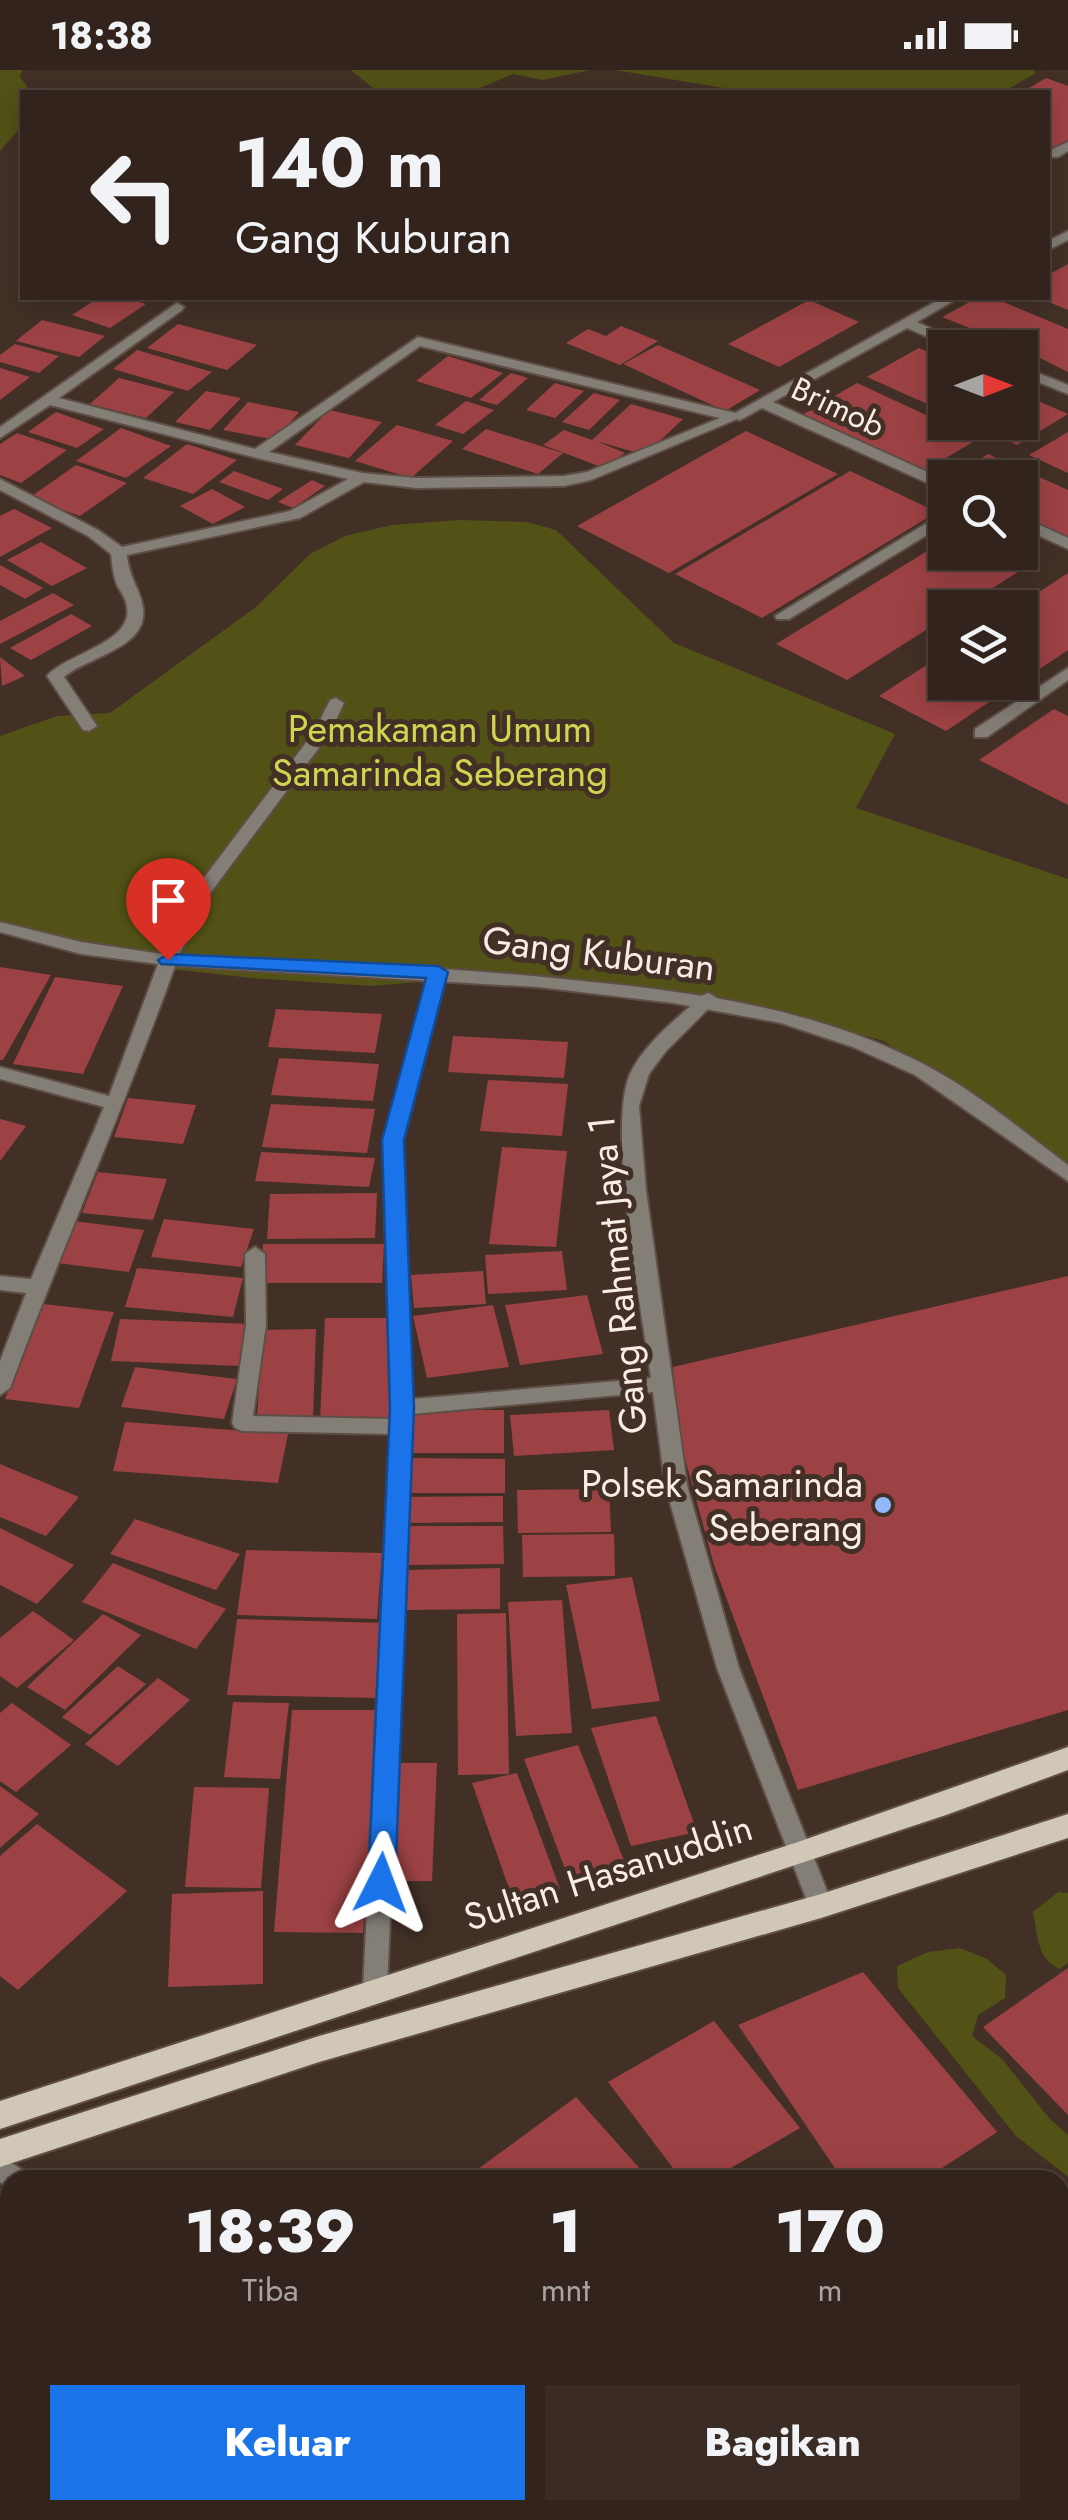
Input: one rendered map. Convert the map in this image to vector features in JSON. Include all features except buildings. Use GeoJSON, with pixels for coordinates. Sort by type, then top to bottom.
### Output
{"type":"FeatureCollection","features":[{"type":"Feature","properties":{"kind":"main road","name":"Sultan Hasanuddin"},"geometry":{"type":"LineString","coordinates":[[0,2115],[301,2012],[800,1853],[1068,1758]]}},
{"type":"Feature","properties":{"kind":"main road"},"geometry":{"type":"LineString","coordinates":[[0,2154],[319,2049],[821,1906],[1068,1826]]}},
{"type":"Feature","properties":{"kind":"street"},"geometry":{"type":"LineString","coordinates":[[1054,154],[1068,146]]}},
{"type":"Feature","properties":{"kind":"street"},"geometry":{"type":"LineString","coordinates":[[50,400],[362,477],[416,483],[564,481],[613,470],[735,416],[947,300]]}},
{"type":"Feature","properties":{"kind":"street"},"geometry":{"type":"LineString","coordinates":[[0,434],[177,307]]}},
{"type":"Feature","properties":{"kind":"street"},"geometry":{"type":"LineString","coordinates":[[905,322],[928,332]]}},
{"type":"Feature","properties":{"kind":"street"},"geometry":{"type":"LineString","coordinates":[[257,454],[418,341],[735,416]]}},
{"type":"Feature","properties":{"kind":"street"},"geometry":{"type":"LineString","coordinates":[[1038,378],[1068,390]]}},
{"type":"Feature","properties":{"kind":"street","name":"Brimob"},"geometry":{"type":"LineString","coordinates":[[763,402],[928,478]]}},
{"type":"Feature","properties":{"kind":"street"},"geometry":{"type":"LineString","coordinates":[[118,552],[295,515],[362,477]]}},
{"type":"Feature","properties":{"kind":"street"},"geometry":{"type":"LineString","coordinates":[[0,484],[93,532],[118,552],[122,580],[136,605],[135,623],[127,636],[82,656],[55,676],[89,726]]}},
{"type":"Feature","properties":{"kind":"street"},"geometry":{"type":"LineString","coordinates":[[784,616],[928,527]]}},
{"type":"Feature","properties":{"kind":"street"},"geometry":{"type":"LineString","coordinates":[[1038,530],[1068,544]]}},
{"type":"Feature","properties":{"kind":"street"},"geometry":{"type":"LineString","coordinates":[[981,734],[1068,673]]}},
{"type":"Feature","properties":{"kind":"street"},"geometry":{"type":"LineString","coordinates":[[0,1388],[168,960],[203,891],[322,733],[336,703]]}},
{"type":"Feature","properties":{"kind":"street","name":"Gang Kuburan"},"geometry":{"type":"LineString","coordinates":[[0,927],[81,948],[168,960],[438,972],[709,999],[778,1014],[904,1062],[974,1105],[1068,1174]]}},
{"type":"Feature","properties":{"kind":"street"},"geometry":{"type":"LineString","coordinates":[[376,1989],[401,1417],[393,1140],[438,972]]}},
{"type":"Feature","properties":{"kind":"street","name":"Gang Rahmat Jaya 1"},"geometry":{"type":"LineString","coordinates":[[709,999],[660,1046],[640,1074],[630,1106],[636,1190],[676,1485],[728,1668],[821,1906]]}},
{"type":"Feature","properties":{"kind":"street"},"geometry":{"type":"LineString","coordinates":[[0,1073],[114,1104]]}},
{"type":"Feature","properties":{"kind":"street"},"geometry":{"type":"LineString","coordinates":[[255,1254],[256,1325],[242,1423],[401,1417],[661,1384]]}},
{"type":"Feature","properties":{"kind":"street"},"geometry":{"type":"LineString","coordinates":[[0,1283],[38,1287]]}},
{"type":"Feature","properties":{"kind":"green space"},"geometry":{"type":"Polygon","coordinates":[[[0,70],[22,70],[20,77],[30,90],[20,90],[20,128],[0,151],[0,70]]]}},
{"type":"Feature","properties":{"kind":"green space"},"geometry":{"type":"Polygon","coordinates":[[[351,70],[590,70],[543,80],[513,74],[480,88],[485,90],[376,90],[351,70]]]}},
{"type":"Feature","properties":{"kind":"green space"},"geometry":{"type":"Polygon","coordinates":[[[615,70],[1036,73],[1006,90],[736,90],[615,70]]]}},
{"type":"Feature","properties":{"kind":"green space","name":"Pemakaman Umum Samarinda Seberang"},"geometry":{"type":"Polygon","coordinates":[[[459,520],[527,522],[556,530],[674,643],[895,734],[856,808],[1068,879],[1068,1177],[884,1041],[765,1009],[491,976],[371,986],[252,978],[170,969],[0,932],[0,736],[57,716],[110,713],[256,607],[310,554],[345,536],[392,525],[459,520]]]}},
{"type":"Feature","properties":{"kind":"green space"},"geometry":{"type":"Polygon","coordinates":[[[1058,1892],[1068,1893],[1068,1963],[1060,1969],[1042,1952],[1033,1912],[1058,1892]]]}},
{"type":"Feature","properties":{"kind":"green space"},"geometry":{"type":"Polygon","coordinates":[[[960,1948],[987,1959],[1006,1975],[1005,1998],[978,2015],[972,2036],[1002,2059],[1049,2118],[1068,2135],[1068,2170],[1059,2170],[1016,2136],[898,1988],[897,1966],[928,1952],[960,1948]]]}},
{"type":"Feature","properties":{"kind":"place","name":"Polsek Samarinda Seberang"},"geometry":{"type":"Point","coordinates":[883,1505]}},
{"type":"Feature","properties":{"kind":"route"},"geometry":{"type":"LineString","coordinates":[[168,960],[438,972],[393,1140],[402,1408],[381,1883]]}}]}
